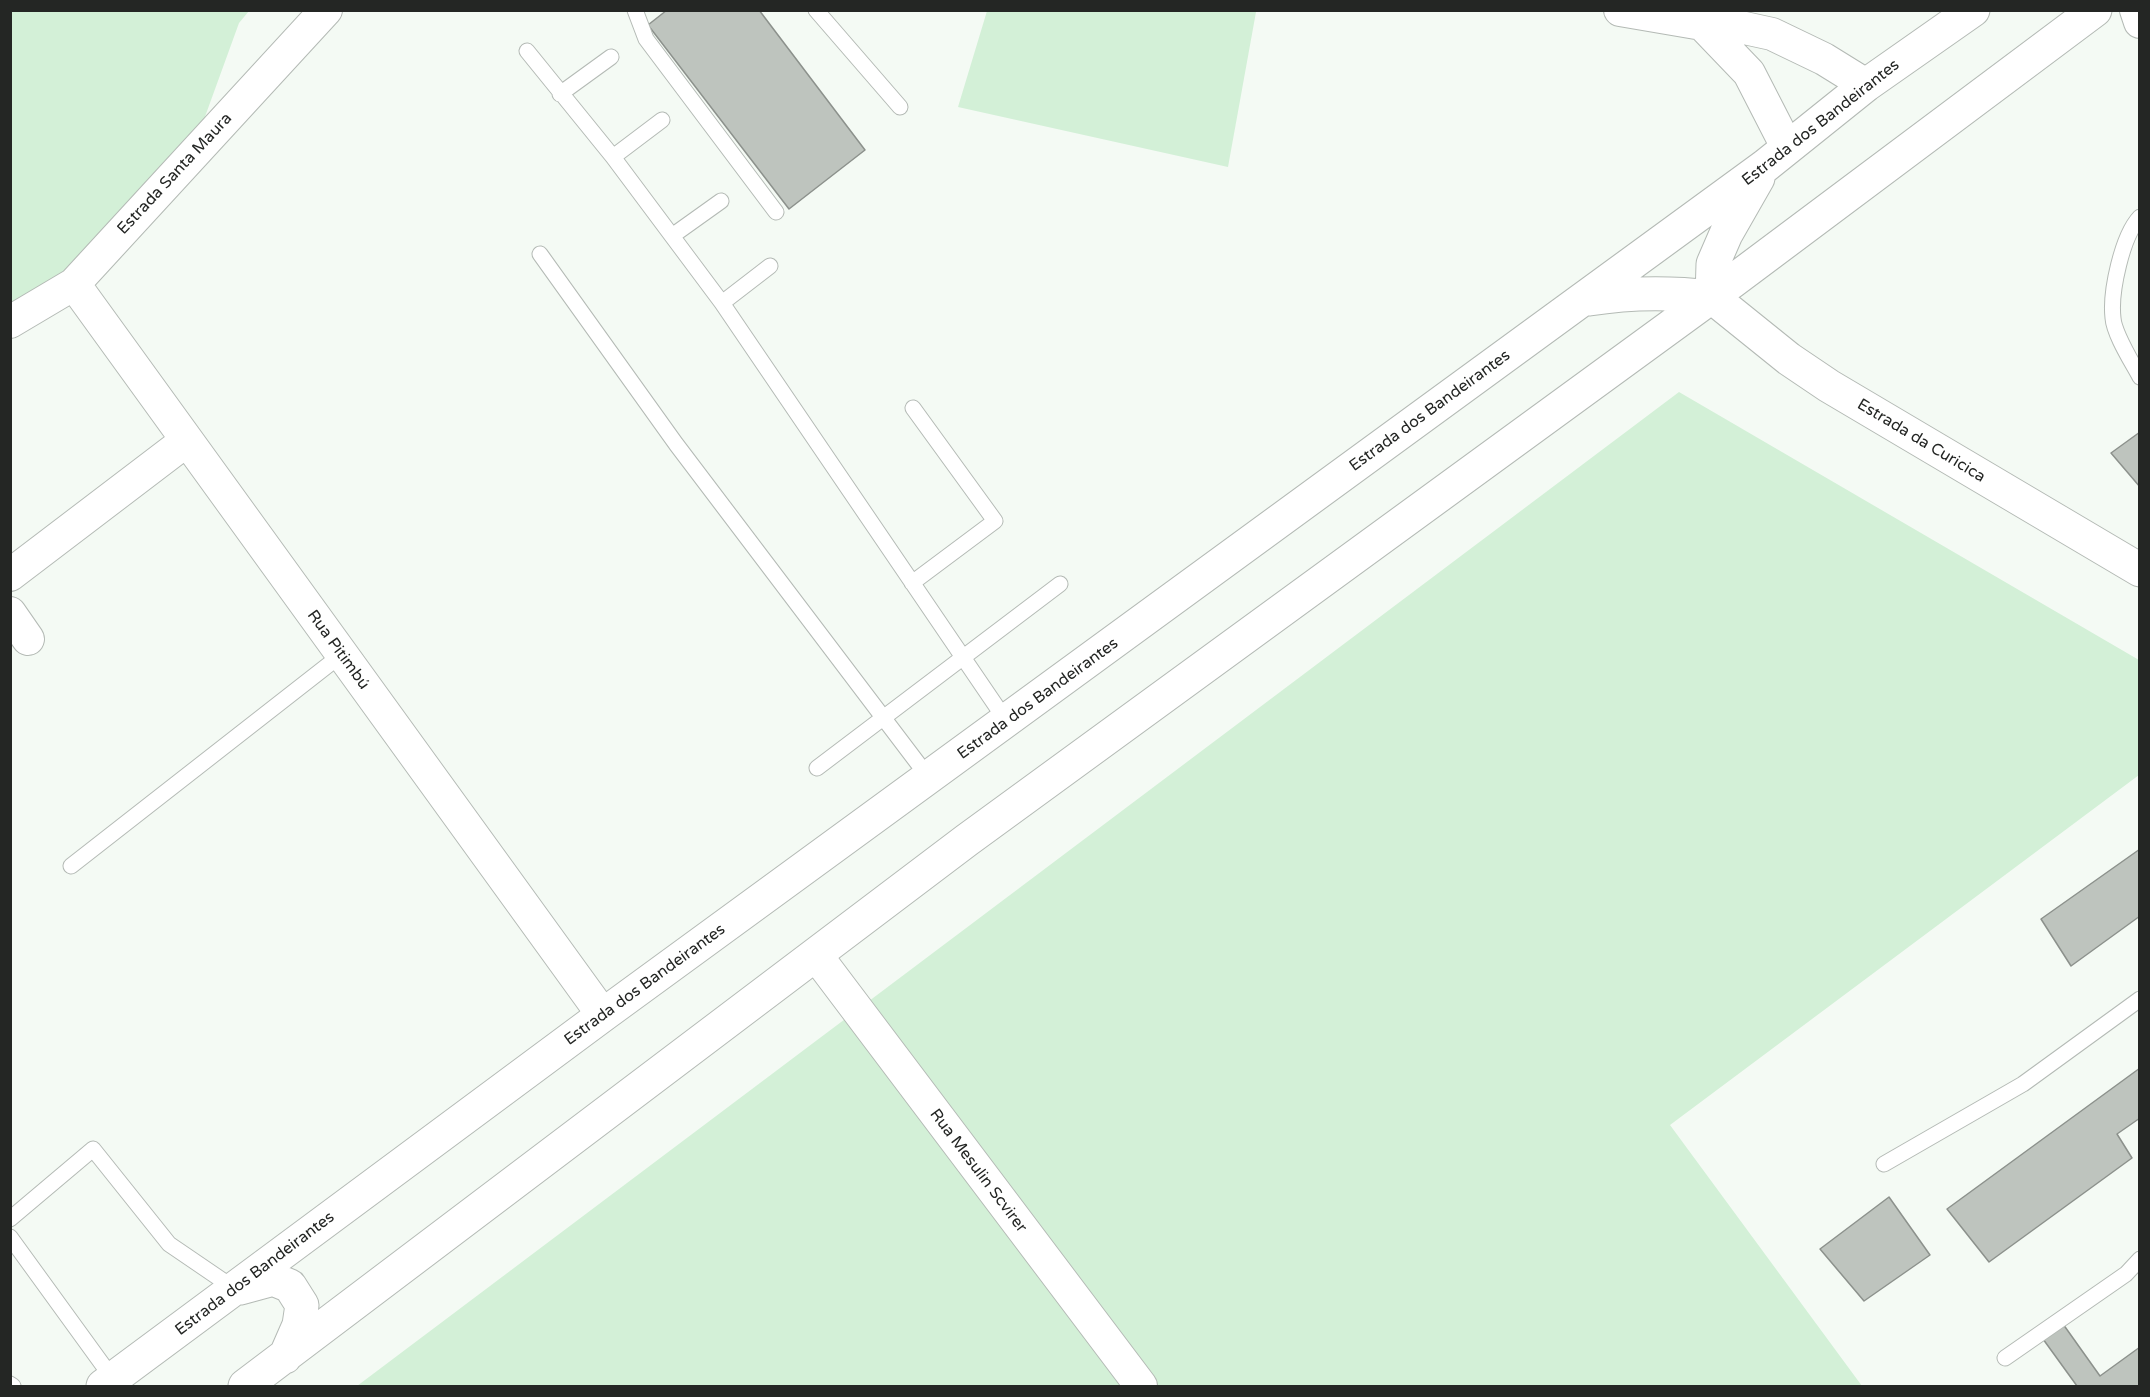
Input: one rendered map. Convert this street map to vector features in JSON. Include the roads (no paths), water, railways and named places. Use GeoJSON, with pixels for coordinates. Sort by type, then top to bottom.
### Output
{"type":"FeatureCollection","features":[{"type":"Feature","properties":{"kind":"main road","name":"Estrada dos Bandeirantes"},"geometry":{"type":"LineString","coordinates":[[108,1383],[603,1015],[1007,722],[1776,157],[1866,85],[1973,10]]}},
{"type":"Feature","properties":{"kind":"main road"},"geometry":{"type":"LineString","coordinates":[[245,1386],[967,840],[1712,297],[2095,10]]}},
{"type":"Feature","properties":{"kind":"main road"},"geometry":{"type":"LineString","coordinates":[[1712,297],[1713,264],[1726,234],[1776,157]]}},
{"type":"Feature","properties":{"kind":"main road"},"geometry":{"type":"LineString","coordinates":[[1582,300],[1631,292],[1673,292],[1712,297]]}},
{"type":"Feature","properties":{"kind":"main road","name":"Estrada da Curicica"},"geometry":{"type":"LineString","coordinates":[[1712,297],[1789,359],[1829,386],[2139,570]]}},
{"type":"Feature","properties":{"kind":"main road"},"geometry":{"type":"LineString","coordinates":[[235,1289],[273,1279],[290,1286],[302,1305],[299,1325],[285,1357]]}},
{"type":"Feature","properties":{"kind":"street","name":"Estrada Santa Maura"},"geometry":{"type":"LineString","coordinates":[[10,322],[74,284],[326,10]]}},
{"type":"Feature","properties":{"kind":"street"},"geometry":{"type":"LineString","coordinates":[[1620,10],[1702,24],[1740,27],[1772,34],[1824,59],[1866,85]]}},
{"type":"Feature","properties":{"kind":"street"},"geometry":{"type":"LineString","coordinates":[[2136,10],[2139,22]]}},
{"type":"Feature","properties":{"kind":"street"},"geometry":{"type":"LineString","coordinates":[[1702,24],[1749,73],[1776,157]]}},
{"type":"Feature","properties":{"kind":"street","name":"Rua Pitimbú"},"geometry":{"type":"LineString","coordinates":[[74,284],[603,1015]]}},
{"type":"Feature","properties":{"kind":"street"},"geometry":{"type":"LineString","coordinates":[[10,575],[186,441]]}},
{"type":"Feature","properties":{"kind":"street"},"geometry":{"type":"LineString","coordinates":[[10,613],[28,639]]}},
{"type":"Feature","properties":{"kind":"street","name":"Rua Mesulin Scvirer"},"geometry":{"type":"LineString","coordinates":[[816,956],[1141,1386]]}},
{"type":"Feature","properties":{"kind":"lane"},"geometry":{"type":"LineString","coordinates":[[635,10],[646,39],[776,212]]}},
{"type":"Feature","properties":{"kind":"lane"},"geometry":{"type":"LineString","coordinates":[[816,10],[900,107]]}},
{"type":"Feature","properties":{"kind":"lane"},"geometry":{"type":"LineString","coordinates":[[528,51],[560,94],[613,157],[722,303],[1007,722]]}},
{"type":"Feature","properties":{"kind":"lane"},"geometry":{"type":"LineString","coordinates":[[560,94],[611,57]]}},
{"type":"Feature","properties":{"kind":"lane"},"geometry":{"type":"LineString","coordinates":[[613,157],[662,120]]}},
{"type":"Feature","properties":{"kind":"lane"},"geometry":{"type":"LineString","coordinates":[[672,236],[721,201]]}},
{"type":"Feature","properties":{"kind":"lane"},"geometry":{"type":"LineString","coordinates":[[2139,217],[2131,227],[2115,280],[2113,320],[2139,377]]}},
{"type":"Feature","properties":{"kind":"lane"},"geometry":{"type":"LineString","coordinates":[[540,254],[676,444],[830,650],[886,718],[928,778]]}},
{"type":"Feature","properties":{"kind":"lane"},"geometry":{"type":"LineString","coordinates":[[722,303],[770,266]]}},
{"type":"Feature","properties":{"kind":"lane"},"geometry":{"type":"LineString","coordinates":[[912,583],[995,521],[913,408]]}},
{"type":"Feature","properties":{"kind":"lane"},"geometry":{"type":"LineString","coordinates":[[817,768],[1060,584]]}},
{"type":"Feature","properties":{"kind":"lane"},"geometry":{"type":"LineString","coordinates":[[71,866],[341,655]]}},
{"type":"Feature","properties":{"kind":"lane"},"geometry":{"type":"LineString","coordinates":[[1884,1164],[2023,1084],[2139,999]]}},
{"type":"Feature","properties":{"kind":"lane"},"geometry":{"type":"LineString","coordinates":[[10,1219],[93,1149],[169,1244],[235,1289]]}},
{"type":"Feature","properties":{"kind":"lane"},"geometry":{"type":"LineString","coordinates":[[10,1237],[108,1383]]}},
{"type":"Feature","properties":{"kind":"lane"},"geometry":{"type":"LineString","coordinates":[[2005,1358],[2126,1274],[2139,1259]]}}]}
